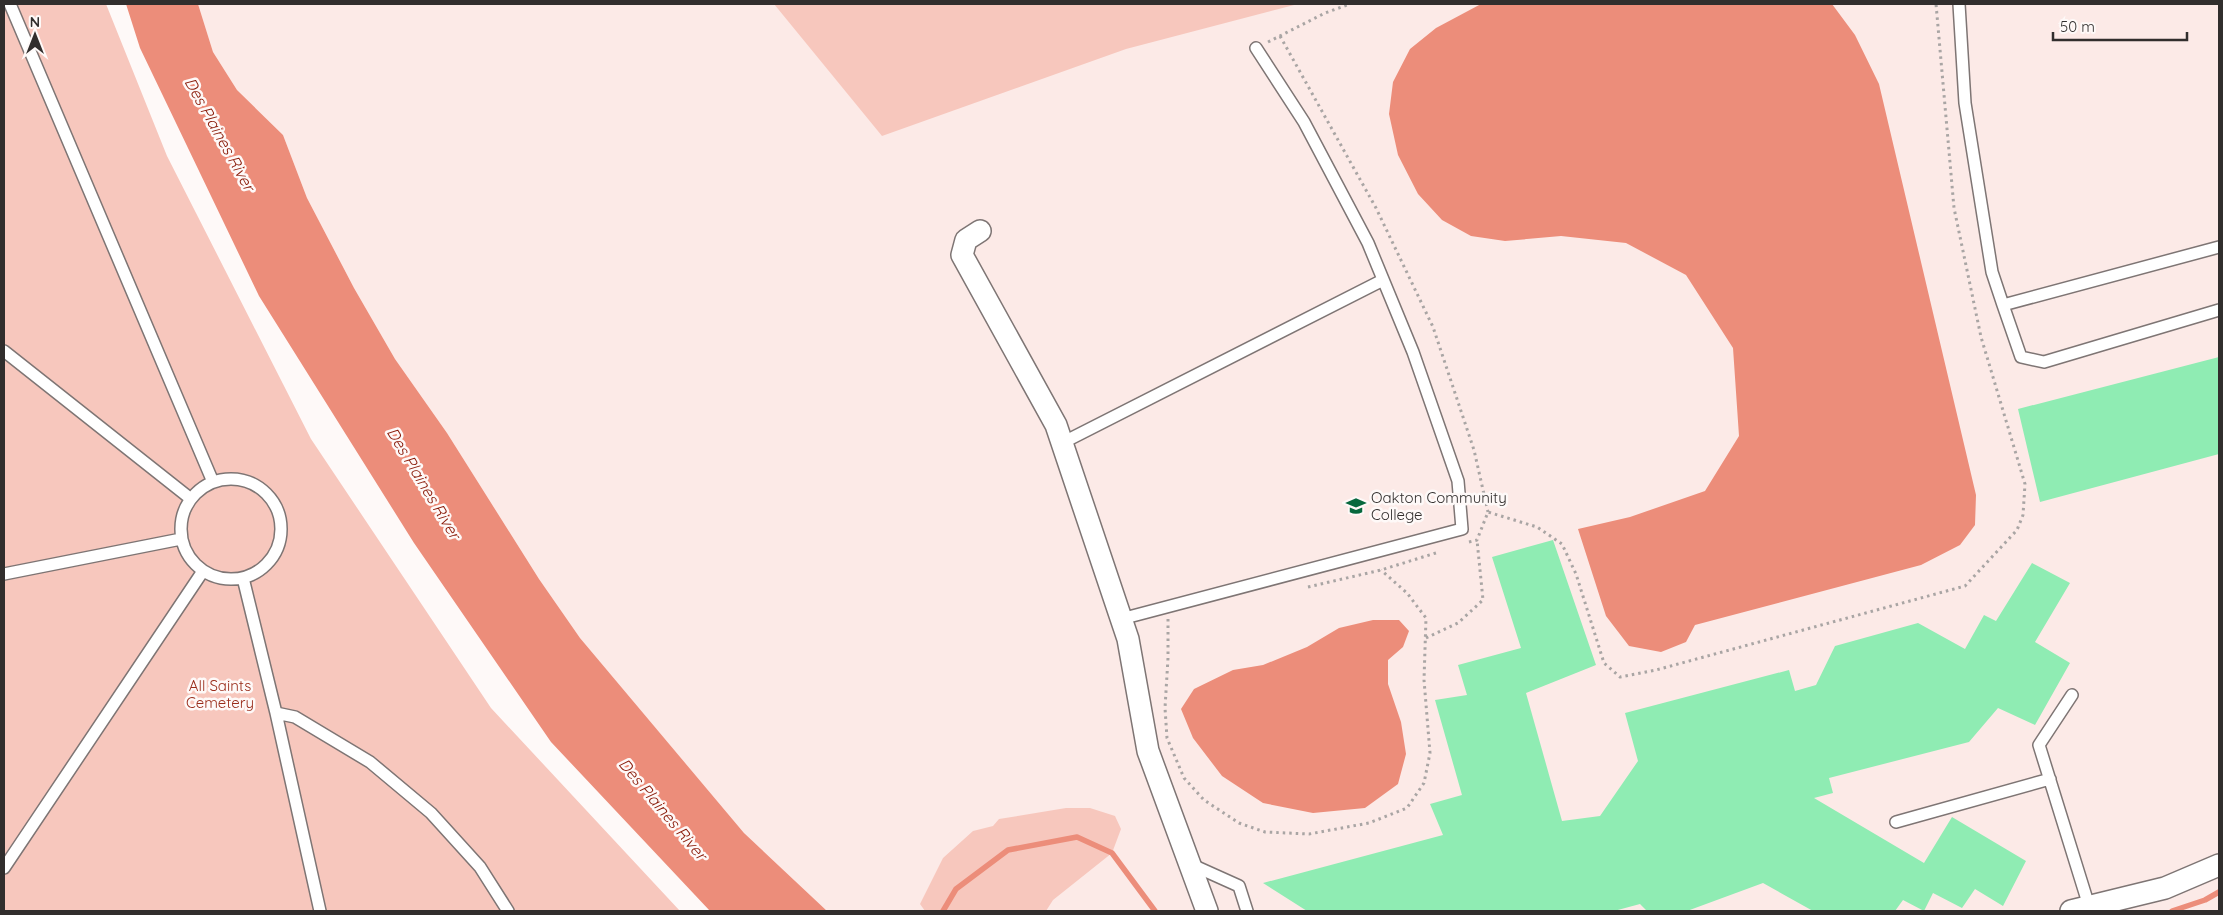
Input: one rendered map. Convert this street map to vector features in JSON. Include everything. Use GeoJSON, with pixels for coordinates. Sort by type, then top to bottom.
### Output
{"type":"FeatureCollection","features":[{"type":"Feature","properties":{"kind":"street"},"geometry":{"type":"LineString","coordinates":[[980,231],[966,240],[962,255],[1056,425],[1128,639],[1148,751],[1207,911]]}},
{"type":"Feature","properties":{"kind":"street"},"geometry":{"type":"LineString","coordinates":[[2080,909],[2165,888],[2219,865]]}},
{"type":"Feature","properties":{"kind":"lane"},"geometry":{"type":"LineString","coordinates":[[10,4],[213,482]]}},
{"type":"Feature","properties":{"kind":"lane"},"geometry":{"type":"LineString","coordinates":[[1959,4],[1965,103],[1992,272],[2021,357],[2044,362],[2219,310]]}},
{"type":"Feature","properties":{"kind":"lane"},"geometry":{"type":"LineString","coordinates":[[1121,619],[1168,612],[1462,529],[1458,481],[1413,352],[1384,280],[1368,243],[1304,122],[1256,48]]}},
{"type":"Feature","properties":{"kind":"lane"},"geometry":{"type":"LineString","coordinates":[[2003,305],[2219,247]]}},
{"type":"Feature","properties":{"kind":"lane"},"geometry":{"type":"LineString","coordinates":[[1062,443],[1384,280]]}},
{"type":"Feature","properties":{"kind":"lane"},"geometry":{"type":"LineString","coordinates":[[4,351],[191,498]]}},
{"type":"Feature","properties":{"kind":"lane"},"geometry":{"type":"LineString","coordinates":[[230,479],[246,481],[260,488],[272,500],[279,514],[280,538],[270,561],[258,572],[243,578],[222,579],[203,571],[193,562],[186,551],[182,538],[181,525],[184,511],[191,498],[213,482],[230,479]]}},
{"type":"Feature","properties":{"kind":"lane"},"geometry":{"type":"LineString","coordinates":[[4,574],[182,538]]}},
{"type":"Feature","properties":{"kind":"lane"},"geometry":{"type":"LineString","coordinates":[[4,868],[203,571]]}},
{"type":"Feature","properties":{"kind":"lane"},"geometry":{"type":"LineString","coordinates":[[243,578],[276,713],[320,911]]}},
{"type":"Feature","properties":{"kind":"lane"},"geometry":{"type":"LineString","coordinates":[[2072,695],[2039,745],[2050,779],[2080,909]]}},
{"type":"Feature","properties":{"kind":"lane"},"geometry":{"type":"LineString","coordinates":[[276,713],[296,717],[370,762],[431,813],[480,867],[508,911]]}},
{"type":"Feature","properties":{"kind":"lane"},"geometry":{"type":"LineString","coordinates":[[1896,822],[2050,779]]}},
{"type":"Feature","properties":{"kind":"lane"},"geometry":{"type":"LineString","coordinates":[[1190,864],[1238,886],[1247,911]]}},
{"type":"Feature","properties":{"kind":"path"},"geometry":{"type":"LineString","coordinates":[[1256,48],[1325,13],[1350,4]]}},
{"type":"Feature","properties":{"kind":"path"},"geometry":{"type":"LineString","coordinates":[[1488,512],[1537,527],[1562,544],[1576,574],[1604,663],[1620,677],[1656,670],[1965,586],[2017,530],[2023,515],[2025,484],[1981,337],[1954,208],[1936,4]]}},
{"type":"Feature","properties":{"kind":"path"},"geometry":{"type":"LineString","coordinates":[[1280,36],[1376,208],[1433,327],[1474,450],[1488,512],[1477,540],[1483,600],[1458,623],[1426,638]]}},
{"type":"Feature","properties":{"kind":"path"},"geometry":{"type":"LineString","coordinates":[[1468,543],[1477,540]]}},
{"type":"Feature","properties":{"kind":"path"},"geometry":{"type":"LineString","coordinates":[[1304,587],[1381,570],[1442,551]]}},
{"type":"Feature","properties":{"kind":"path"},"geometry":{"type":"LineString","coordinates":[[1178,616],[1168,612],[1165,708],[1167,738],[1184,778],[1204,800],[1238,823],[1265,832],[1309,834],[1369,823],[1407,808],[1424,783],[1430,753],[1424,680],[1426,618],[1407,593],[1381,570]]}},
{"type":"Feature","properties":{"kind":"shaded area","name":"Oakton Community College"},"geometry":{"type":"Polygon","coordinates":[[[198,4],[2219,4],[2219,911],[827,911],[744,833],[580,638],[539,579],[447,433],[395,359],[354,288],[307,198],[283,135],[237,90],[213,52],[198,4]]]}},
{"type":"Feature","properties":{"kind":"green space","name":"All Saints Cemetery"},"geometry":{"type":"Polygon","coordinates":[[[4,4],[106,4],[167,156],[311,439],[491,708],[680,911],[4,911],[4,4]]]}},
{"type":"Feature","properties":{"kind":"green space"},"geometry":{"type":"Polygon","coordinates":[[[774,4],[1298,4],[1126,49],[882,136],[774,4]]]}},
{"type":"Feature","properties":{"kind":"green space"},"geometry":{"type":"Polygon","coordinates":[[[1066,808],[1090,808],[1115,816],[1121,829],[1112,853],[1053,900],[1046,911],[925,911],[920,904],[943,858],[973,831],[993,826],[999,819],[1066,808]]]}},
{"type":"Feature","properties":{"kind":"water","name":"Des Plaines River"},"geometry":{"type":"Polygon","coordinates":[[[126,4],[198,4],[213,52],[237,90],[283,135],[307,198],[354,288],[395,359],[447,433],[539,579],[580,638],[744,833],[827,911],[710,911],[551,742],[414,543],[259,296],[140,48],[126,4]]]}},
{"type":"Feature","properties":{"kind":"water"},"geometry":{"type":"Polygon","coordinates":[[[1481,4],[1832,4],[1855,35],[1879,84],[1976,495],[1975,525],[1960,545],[1921,565],[1695,625],[1686,642],[1661,652],[1629,646],[1606,616],[1578,529],[1630,517],[1705,491],[1739,436],[1733,348],[1686,275],[1626,243],[1561,236],[1505,241],[1471,236],[1442,220],[1418,194],[1398,155],[1389,114],[1393,82],[1410,49],[1436,28],[1481,4]]]}},
{"type":"Feature","properties":{"kind":"water"},"geometry":{"type":"Polygon","coordinates":[[[1373,620],[1399,620],[1409,631],[1403,647],[1388,660],[1388,684],[1401,722],[1406,754],[1398,784],[1365,808],[1313,813],[1263,803],[1222,776],[1193,738],[1181,709],[1194,689],[1233,670],[1263,665],[1307,647],[1339,628],[1373,620]]]}},
{"type":"Feature","properties":{"kind":"building"},"geometry":{"type":"Polygon","coordinates":[[[2219,357],[2219,454],[2040,502],[2018,409],[2219,357]]]}},
{"type":"Feature","properties":{"kind":"building"},"geometry":{"type":"Polygon","coordinates":[[[1553,540],[1596,665],[1526,693],[1562,821],[1600,816],[1638,761],[1625,713],[1789,670],[1795,691],[1816,685],[1835,646],[1918,623],[1965,649],[1984,615],[1996,621],[2032,563],[2070,583],[2035,642],[2070,663],[2035,725],[1998,708],[1969,742],[1829,778],[1833,793],[1814,798],[1924,863],[1952,817],[2026,861],[2003,906],[1975,889],[1962,908],[1933,893],[1924,911],[1903,900],[1895,911],[1813,911],[1763,883],[1687,911],[1647,911],[1640,904],[1614,911],[1307,911],[1263,883],[1443,835],[1430,804],[1462,795],[1435,700],[1467,695],[1458,665],[1521,648],[1492,557],[1553,540]]]}},
{"type":"Feature","properties":{"kind":"waterway"},"geometry":{"type":"LineString","coordinates":[[943,911],[956,889],[1008,850],[1077,837],[1112,853],[1155,911]]}},
{"type":"Feature","properties":{"kind":"waterway"},"geometry":{"type":"LineString","coordinates":[[2172,911],[2205,900],[2219,892]]}},
{"type":"Feature","properties":{"kind":"place","name":"Oakton Community College"},"geometry":{"type":"Point","coordinates":[1356,506]}}]}
